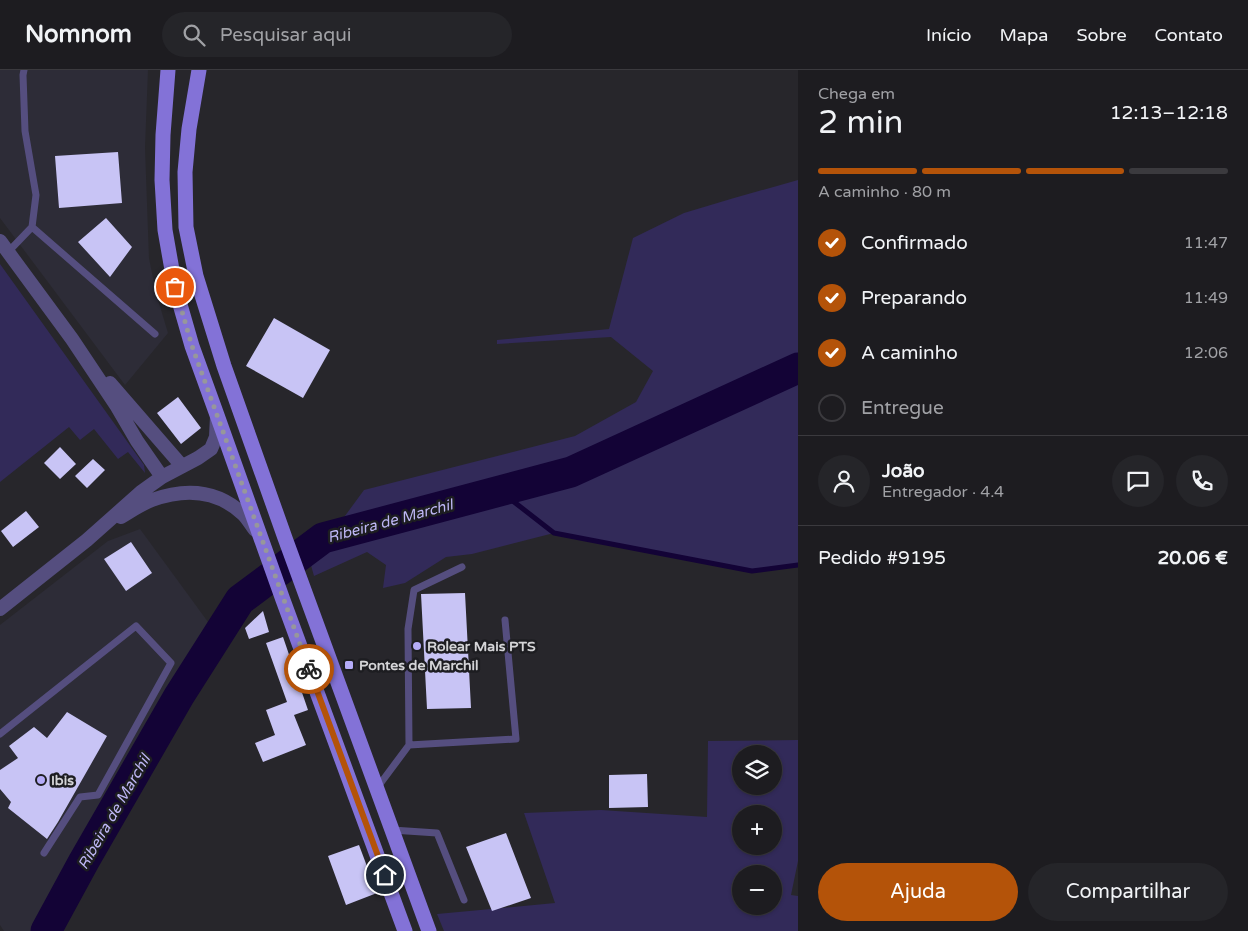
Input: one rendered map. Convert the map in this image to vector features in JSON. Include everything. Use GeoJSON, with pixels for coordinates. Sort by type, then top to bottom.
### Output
{"type":"FeatureCollection","features":[{"type":"Feature","properties":{"kind":"main road"},"geometry":{"type":"LineString","coordinates":[[168,70],[162,144],[162,180],[165,230],[175,287],[192,346],[405,931]]}},
{"type":"Feature","properties":{"kind":"main road"},"geometry":{"type":"LineString","coordinates":[[199,70],[189,128],[185,172],[186,227],[196,276],[224,366],[304,592],[429,931]]}},
{"type":"Feature","properties":{"kind":"street"},"geometry":{"type":"LineString","coordinates":[[4,247],[72,339],[162,477]]}},
{"type":"Feature","properties":{"kind":"street"},"geometry":{"type":"LineString","coordinates":[[72,339],[182,466]]}},
{"type":"Feature","properties":{"kind":"street"},"geometry":{"type":"LineString","coordinates":[[0,609],[87,540],[140,492],[211,449],[216,437],[217,415]]}},
{"type":"Feature","properties":{"kind":"street"},"geometry":{"type":"LineString","coordinates":[[87,540],[150,500],[174,494],[197,492],[214,496],[230,503],[245,516],[264,544]]}},
{"type":"Feature","properties":{"kind":"lane"},"geometry":{"type":"LineString","coordinates":[[4,247],[32,226],[36,195],[25,131],[24,70]]}},
{"type":"Feature","properties":{"kind":"lane"},"geometry":{"type":"LineString","coordinates":[[32,226],[155,334]]}},
{"type":"Feature","properties":{"kind":"lane"},"geometry":{"type":"LineString","coordinates":[[376,788],[409,745],[408,629],[414,590],[462,567]]}},
{"type":"Feature","properties":{"kind":"lane"},"geometry":{"type":"LineString","coordinates":[[409,745],[516,739],[505,620]]}},
{"type":"Feature","properties":{"kind":"lane"},"geometry":{"type":"LineString","coordinates":[[0,734],[136,626],[171,663],[98,795],[80,797],[44,852]]}},
{"type":"Feature","properties":{"kind":"lane"},"geometry":{"type":"LineString","coordinates":[[392,830],[437,833],[464,900]]}},
{"type":"Feature","properties":{"kind":"shaded area"},"geometry":{"type":"Polygon","coordinates":[[[0,70],[148,70],[145,148],[149,258],[156,293],[168,333],[125,385],[0,218],[0,70]]]}},
{"type":"Feature","properties":{"kind":"shaded area"},"geometry":{"type":"Polygon","coordinates":[[[798,180],[798,565],[752,571],[554,533],[472,554],[446,557],[405,583],[383,588],[386,565],[367,552],[314,576],[303,537],[342,520],[364,490],[575,436],[636,402],[653,371],[611,337],[497,344],[497,340],[609,329],[633,238],[684,213],[798,180]]]}},
{"type":"Feature","properties":{"kind":"shaded area"},"geometry":{"type":"Polygon","coordinates":[[[0,264],[144,465],[145,473],[128,452],[118,459],[94,429],[80,440],[69,427],[0,482],[0,264]]]}},
{"type":"Feature","properties":{"kind":"shaded area"},"geometry":{"type":"Polygon","coordinates":[[[140,529],[208,622],[35,931],[4,931],[0,925],[0,625],[108,541],[140,529]]]}},
{"type":"Feature","properties":{"kind":"shaded area"},"geometry":{"type":"Polygon","coordinates":[[[798,740],[798,861],[791,895],[798,896],[798,931],[444,931],[437,914],[555,903],[524,813],[601,810],[707,817],[708,741],[798,740]]]}},
{"type":"Feature","properties":{"kind":"building"},"geometry":{"type":"Polygon","coordinates":[[[118,152],[122,203],[59,208],[55,156],[118,152]]]}},
{"type":"Feature","properties":{"kind":"building"},"geometry":{"type":"Polygon","coordinates":[[[106,218],[132,247],[110,277],[78,242],[106,218]]]}},
{"type":"Feature","properties":{"kind":"building"},"geometry":{"type":"Polygon","coordinates":[[[274,318],[330,350],[303,398],[246,366],[274,318]]]}},
{"type":"Feature","properties":{"kind":"building"},"geometry":{"type":"Polygon","coordinates":[[[178,397],[201,428],[181,444],[157,413],[178,397]]]}},
{"type":"Feature","properties":{"kind":"building"},"geometry":{"type":"Polygon","coordinates":[[[60,447],[76,464],[60,479],[44,463],[60,447]]]}},
{"type":"Feature","properties":{"kind":"building"},"geometry":{"type":"Polygon","coordinates":[[[93,459],[105,470],[87,488],[75,476],[93,459]]]}},
{"type":"Feature","properties":{"kind":"building"},"geometry":{"type":"Polygon","coordinates":[[[26,511],[39,527],[13,547],[1,531],[26,511]]]}},
{"type":"Feature","properties":{"kind":"building"},"geometry":{"type":"Polygon","coordinates":[[[131,542],[152,573],[126,591],[104,559],[131,542]]]}},
{"type":"Feature","properties":{"kind":"building"},"geometry":{"type":"Polygon","coordinates":[[[465,593],[471,708],[427,709],[421,594],[465,593]]]}},
{"type":"Feature","properties":{"kind":"building"},"geometry":{"type":"Polygon","coordinates":[[[263,611],[269,632],[249,639],[245,628],[263,611]]]}},
{"type":"Feature","properties":{"kind":"building"},"geometry":{"type":"Polygon","coordinates":[[[283,637],[308,710],[294,715],[306,745],[263,762],[255,743],[275,735],[266,710],[287,702],[266,643],[283,637]]]}},
{"type":"Feature","properties":{"kind":"building","name":"Ibis"},"geometry":{"type":"Polygon","coordinates":[[[67,712],[107,736],[47,839],[8,808],[11,802],[0,789],[0,770],[18,758],[9,746],[34,727],[47,738],[67,712]]]}},
{"type":"Feature","properties":{"kind":"building"},"geometry":{"type":"Polygon","coordinates":[[[647,774],[648,807],[609,808],[609,775],[647,774]]]}},
{"type":"Feature","properties":{"kind":"building"},"geometry":{"type":"Polygon","coordinates":[[[506,833],[531,898],[492,911],[466,847],[506,833]]]}},
{"type":"Feature","properties":{"kind":"building"},"geometry":{"type":"Polygon","coordinates":[[[359,845],[377,893],[346,905],[328,856],[359,845]]]}},
{"type":"Feature","properties":{"kind":"waterway","name":"Ribeira de Marchil"},"geometry":{"type":"LineString","coordinates":[[46,931],[179,696],[240,600],[323,538],[571,472],[798,368]]}},
{"type":"Feature","properties":{"kind":"waterway"},"geometry":{"type":"LineString","coordinates":[[500,491],[554,533],[752,571],[798,565]]}},
{"type":"Feature","properties":{"kind":"way so far"},"geometry":{"type":"LineString","coordinates":[[175,287],[192,346],[309,669]]}},
{"type":"Feature","properties":{"kind":"place","name":"Rolear Mais PTS"},"geometry":{"type":"Point","coordinates":[417,646]}},
{"type":"Feature","properties":{"kind":"place","name":"Pontes de Marchil"},"geometry":{"type":"Point","coordinates":[349,665]}},
{"type":"Feature","properties":{"kind":"place","name":"Ibis"},"geometry":{"type":"Point","coordinates":[41,780]}},
{"type":"Feature","properties":{"kind":"route"},"geometry":{"type":"LineString","coordinates":[[309,669],[385,875]]}}]}
